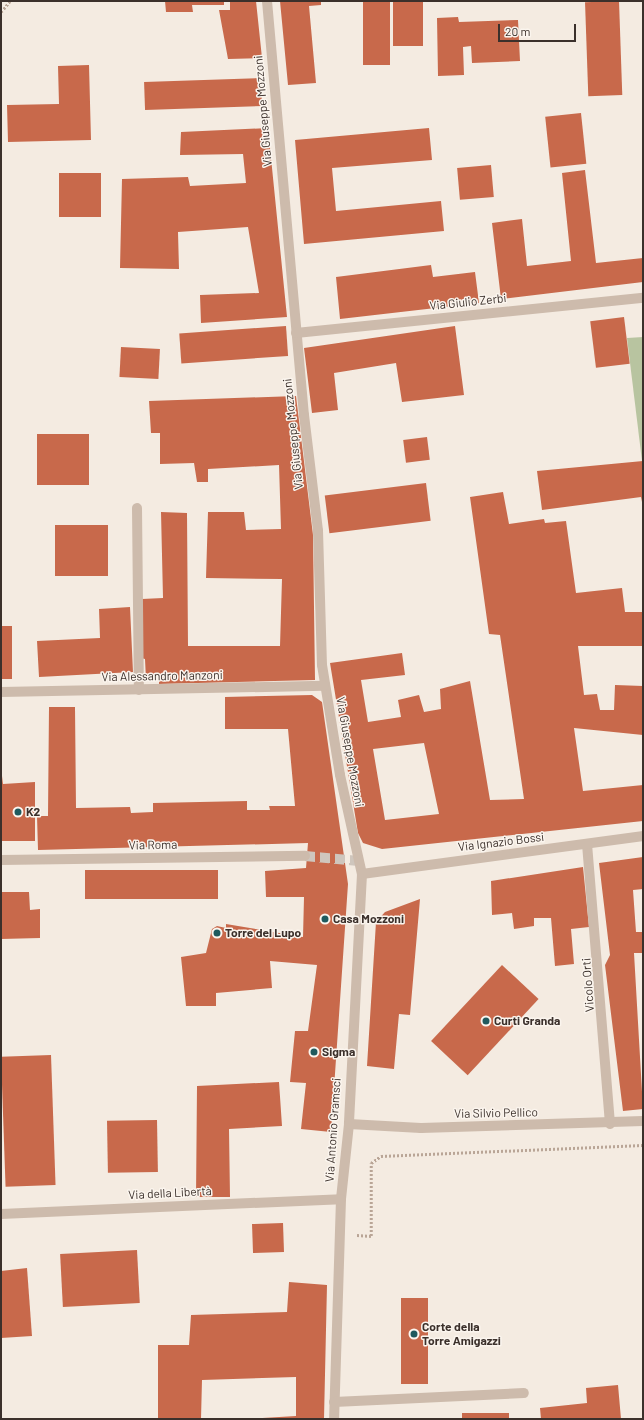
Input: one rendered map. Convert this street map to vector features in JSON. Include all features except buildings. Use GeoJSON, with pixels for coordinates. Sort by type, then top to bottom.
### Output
{"type":"FeatureCollection","features":[{"type":"Feature","properties":{"kind":"street","name":"Via Giuseppe Mozzoni"},"geometry":{"type":"LineString","coordinates":[[267,1],[296,333],[318,531],[324,686],[359,861]]}},
{"type":"Feature","properties":{"kind":"street","name":"Via Giulio Zerbi"},"geometry":{"type":"LineString","coordinates":[[296,333],[643,298]]}},
{"type":"Feature","properties":{"kind":"street"},"geometry":{"type":"LineString","coordinates":[[137,508],[139,690]]}},
{"type":"Feature","properties":{"kind":"street","name":"Via Alessandro Manzoni"},"geometry":{"type":"LineString","coordinates":[[1,692],[324,686]]}},
{"type":"Feature","properties":{"kind":"street","name":"Via Ignazio Bossi"},"geometry":{"type":"LineString","coordinates":[[362,874],[643,836]]}},
{"type":"Feature","properties":{"kind":"street","name":"Vicolo Orti"},"geometry":{"type":"LineString","coordinates":[[587,844],[610,1124]]}},
{"type":"Feature","properties":{"kind":"street","name":"Via Roma"},"geometry":{"type":"LineString","coordinates":[[1,860],[305,856]]}},
{"type":"Feature","properties":{"kind":"street","name":"Via Antonio Gramsci"},"geometry":{"type":"LineString","coordinates":[[334,1419],[341,1199],[349,1124],[362,874],[359,861]]}},
{"type":"Feature","properties":{"kind":"street","name":"Via Silvio Pellico"},"geometry":{"type":"LineString","coordinates":[[349,1124],[421,1128],[610,1124],[643,1121]]}},
{"type":"Feature","properties":{"kind":"street","name":"Via della Libertà"},"geometry":{"type":"LineString","coordinates":[[1,1214],[341,1199]]}},
{"type":"Feature","properties":{"kind":"street"},"geometry":{"type":"LineString","coordinates":[[334,1402],[524,1393]]}},
{"type":"Feature","properties":{"kind":"path"},"geometry":{"type":"LineString","coordinates":[[1,12],[10,1]]}},
{"type":"Feature","properties":{"kind":"green space"},"geometry":{"type":"Polygon","coordinates":[[[643,337],[643,461],[642,461],[627,338],[643,337]]]}},
{"type":"Feature","properties":{"kind":"tunnel"},"geometry":{"type":"LineString","coordinates":[[305,856],[359,861]]}},
{"type":"Feature","properties":{"kind":"place","name":"K2"},"geometry":{"type":"Point","coordinates":[18,812]}},
{"type":"Feature","properties":{"kind":"place","name":"Casa Mozzoni"},"geometry":{"type":"Point","coordinates":[325,919]}},
{"type":"Feature","properties":{"kind":"place","name":"Torre del Lupo"},"geometry":{"type":"Point","coordinates":[217,933]}},
{"type":"Feature","properties":{"kind":"place","name":"Curti Granda"},"geometry":{"type":"Point","coordinates":[486,1021]}},
{"type":"Feature","properties":{"kind":"place","name":"Sigma"},"geometry":{"type":"Point","coordinates":[314,1052]}},
{"type":"Feature","properties":{"kind":"place","name":"Corte della Torre Amigazzi"},"geometry":{"type":"Point","coordinates":[414,1334]}}]}
